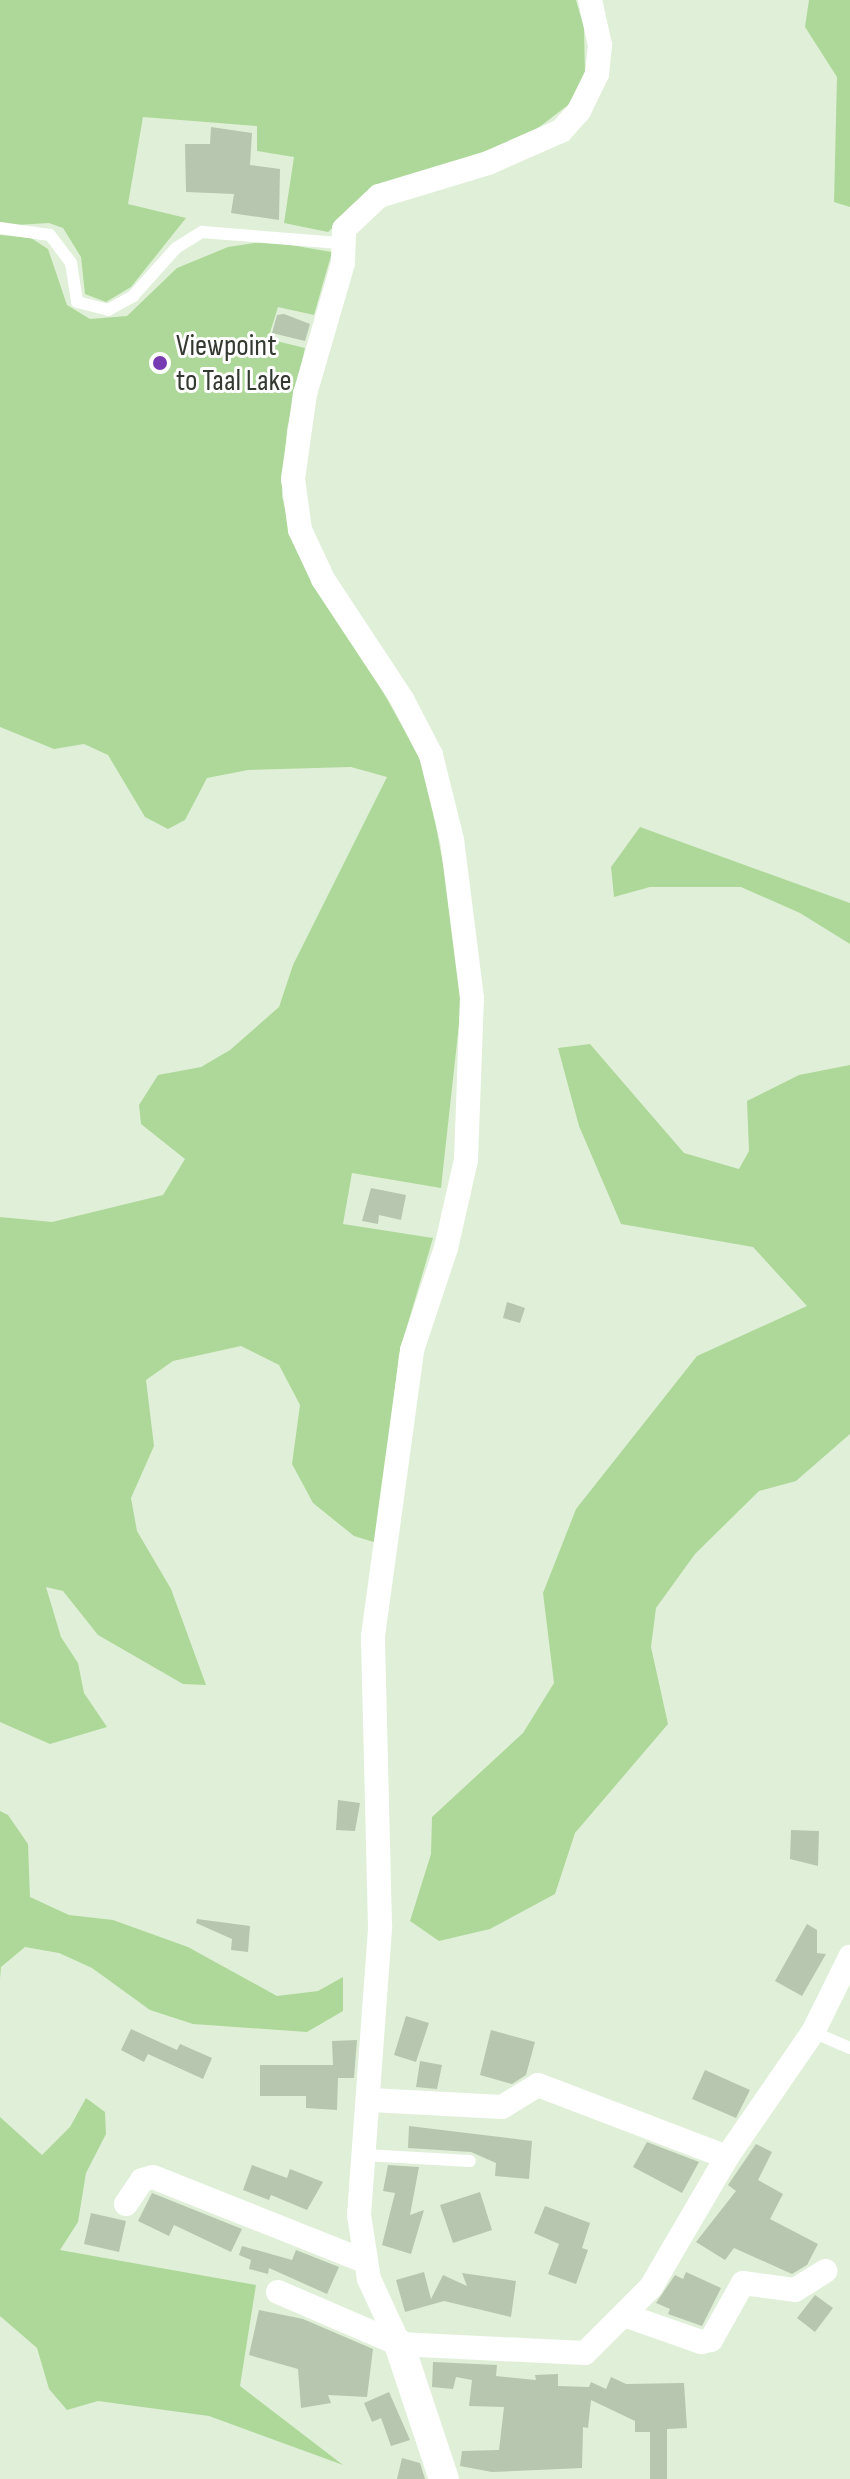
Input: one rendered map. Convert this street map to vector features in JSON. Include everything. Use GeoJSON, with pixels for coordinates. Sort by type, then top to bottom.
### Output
{"type":"FeatureCollection","features":[{"type":"Feature","properties":{"kind":"street"},"geometry":{"type":"LineString","coordinates":[[444,2479],[399,2344],[364,2261],[359,2215],[371,2100],[380,1915],[371,1728],[374,1616],[415,1333],[446,1248],[466,1160],[472,998],[454,853],[431,755],[402,699],[323,579],[296,512],[297,439],[343,263],[340,243],[348,224],[379,196],[531,148],[570,123],[591,89],[599,60],[590,0]]}},
{"type":"Feature","properties":{"kind":"street"},"geometry":{"type":"LineString","coordinates":[[278,2292],[399,2344],[585,2353],[651,2287],[727,2157],[813,2032],[850,1957]]}},
{"type":"Feature","properties":{"kind":"street"},"geometry":{"type":"LineString","coordinates":[[371,2100],[502,2107],[538,2085],[727,2157]]}},
{"type":"Feature","properties":{"kind":"street"},"geometry":{"type":"LineString","coordinates":[[126,2204],[142,2180],[153,2177],[364,2261]]}},
{"type":"Feature","properties":{"kind":"street"},"geometry":{"type":"LineString","coordinates":[[624,2315],[701,2342],[711,2340],[743,2283],[795,2290],[826,2271]]}},
{"type":"Feature","properties":{"kind":"lane"},"geometry":{"type":"LineString","coordinates":[[0,228],[50,235],[71,263],[77,302],[108,310],[133,296],[176,248],[202,232],[219,229],[340,243]]}},
{"type":"Feature","properties":{"kind":"lane"},"geometry":{"type":"LineString","coordinates":[[813,2032],[850,2048]]}},
{"type":"Feature","properties":{"kind":"lane"},"geometry":{"type":"LineString","coordinates":[[364,2155],[470,2161]]}},
{"type":"Feature","properties":{"kind":"lane"},"geometry":{"type":"LineString","coordinates":[[444,2479],[464,2479]]}},
{"type":"Feature","properties":{"kind":"green space"},"geometry":{"type":"Polygon","coordinates":[[[0,0],[576,0],[584,28],[585,75],[568,105],[520,142],[377,186],[328,232],[284,223],[294,157],[257,151],[257,126],[143,117],[128,204],[186,218],[131,287],[106,302],[85,294],[81,257],[63,228],[49,223],[0,226],[0,0]]]}},
{"type":"Feature","properties":{"kind":"green space"},"geometry":{"type":"Polygon","coordinates":[[[809,0],[850,0],[850,207],[834,202],[837,77],[805,27],[809,0]]]}},
{"type":"Feature","properties":{"kind":"green space"},"geometry":{"type":"Polygon","coordinates":[[[0,235],[31,238],[48,249],[67,305],[90,319],[127,316],[177,268],[228,247],[267,241],[332,252],[314,315],[278,307],[268,339],[305,348],[287,429],[282,496],[287,517],[425,768],[453,917],[461,1006],[441,1188],[352,1173],[343,1224],[433,1238],[399,1354],[377,1543],[354,1536],[313,1503],[292,1464],[300,1405],[279,1365],[241,1346],[173,1361],[146,1380],[154,1446],[131,1498],[137,1531],[171,1589],[206,1685],[183,1684],[98,1635],[63,1591],[46,1587],[61,1637],[78,1663],[84,1693],[107,1727],[50,1744],[0,1722],[0,1217],[52,1222],[163,1195],[185,1159],[141,1124],[139,1105],[158,1075],[201,1067],[230,1050],[279,1007],[293,965],[387,777],[351,767],[248,770],[207,778],[185,820],[168,829],[145,817],[108,755],[84,744],[54,749],[0,727],[0,235]]]}},
{"type":"Feature","properties":{"kind":"green space"},"geometry":{"type":"Polygon","coordinates":[[[640,827],[850,903],[850,944],[800,913],[741,887],[650,887],[614,897],[611,867],[640,827]]]}},
{"type":"Feature","properties":{"kind":"green space"},"geometry":{"type":"Polygon","coordinates":[[[590,1044],[684,1153],[739,1169],[749,1151],[747,1101],[799,1075],[850,1065],[850,1434],[796,1481],[759,1491],[695,1554],[656,1608],[651,1647],[668,1724],[575,1833],[555,1894],[490,1929],[439,1941],[410,1921],[431,1854],[432,1817],[523,1733],[554,1683],[543,1593],[576,1509],[697,1356],[807,1306],[753,1247],[621,1224],[579,1126],[558,1048],[590,1044]]]}},
{"type":"Feature","properties":{"kind":"green space"},"geometry":{"type":"Polygon","coordinates":[[[0,1811],[8,1815],[28,1844],[30,1897],[69,1915],[113,1920],[188,1947],[277,1996],[318,1991],[343,1977],[343,2011],[307,2032],[193,2024],[150,2010],[92,1968],[59,1953],[25,1947],[1,1967],[0,1979],[0,1811]]]}},
{"type":"Feature","properties":{"kind":"green space"},"geometry":{"type":"Polygon","coordinates":[[[86,2098],[105,2112],[106,2134],[86,2173],[78,2222],[60,2250],[256,2285],[240,2386],[343,2465],[209,2416],[98,2401],[67,2410],[49,2389],[37,2348],[0,2316],[0,2117],[42,2155],[70,2127],[86,2098]]]}},
{"type":"Feature","properties":{"kind":"building"},"geometry":{"type":"Polygon","coordinates":[[[211,127],[252,133],[250,165],[280,169],[279,220],[231,213],[234,194],[186,192],[185,144],[210,144],[211,127]]]}},
{"type":"Feature","properties":{"kind":"building"},"geometry":{"type":"Polygon","coordinates":[[[284,314],[310,324],[305,341],[272,333],[277,315],[284,314]]]}},
{"type":"Feature","properties":{"kind":"building"},"geometry":{"type":"Polygon","coordinates":[[[371,1188],[406,1195],[401,1220],[379,1215],[378,1224],[362,1221],[371,1188]]]}},
{"type":"Feature","properties":{"kind":"building"},"geometry":{"type":"Polygon","coordinates":[[[507,1302],[525,1308],[520,1323],[503,1318],[507,1302]]]}},
{"type":"Feature","properties":{"kind":"building"},"geometry":{"type":"Polygon","coordinates":[[[338,1800],[360,1803],[355,1831],[336,1830],[338,1800]]]}},
{"type":"Feature","properties":{"kind":"building"},"geometry":{"type":"Polygon","coordinates":[[[791,1830],[819,1831],[818,1866],[790,1859],[791,1830]]]}},
{"type":"Feature","properties":{"kind":"building"},"geometry":{"type":"Polygon","coordinates":[[[197,1919],[250,1926],[248,1952],[231,1950],[232,1939],[196,1923],[197,1919]]]}},
{"type":"Feature","properties":{"kind":"building"},"geometry":{"type":"Polygon","coordinates":[[[807,1924],[817,1930],[817,1953],[826,1954],[802,1996],[775,1981],[807,1924]]]}},
{"type":"Feature","properties":{"kind":"building"},"geometry":{"type":"Polygon","coordinates":[[[406,2016],[429,2023],[416,2062],[394,2055],[406,2016]]]}},
{"type":"Feature","properties":{"kind":"building"},"geometry":{"type":"Polygon","coordinates":[[[131,2029],[177,2050],[180,2044],[212,2058],[203,2079],[148,2054],[144,2062],[121,2050],[131,2029]]]}},
{"type":"Feature","properties":{"kind":"building"},"geometry":{"type":"Polygon","coordinates":[[[491,2030],[535,2042],[526,2075],[512,2084],[480,2075],[491,2030]]]}},
{"type":"Feature","properties":{"kind":"building"},"geometry":{"type":"Polygon","coordinates":[[[357,2040],[354,2078],[338,2078],[337,2110],[306,2108],[306,2096],[260,2096],[260,2065],[333,2065],[332,2041],[357,2040]]]}},
{"type":"Feature","properties":{"kind":"building"},"geometry":{"type":"Polygon","coordinates":[[[420,2061],[442,2065],[437,2089],[416,2087],[420,2061]]]}},
{"type":"Feature","properties":{"kind":"building"},"geometry":{"type":"Polygon","coordinates":[[[705,2070],[750,2090],[736,2118],[692,2099],[705,2070]]]}},
{"type":"Feature","properties":{"kind":"building"},"geometry":{"type":"Polygon","coordinates":[[[409,2126],[532,2141],[529,2179],[495,2176],[496,2163],[471,2152],[408,2148],[409,2126]]]}},
{"type":"Feature","properties":{"kind":"building"},"geometry":{"type":"Polygon","coordinates":[[[647,2142],[699,2162],[682,2193],[633,2167],[647,2142]]]}},
{"type":"Feature","properties":{"kind":"building"},"geometry":{"type":"Polygon","coordinates":[[[756,2144],[772,2152],[758,2180],[783,2194],[770,2219],[818,2244],[807,2265],[792,2274],[734,2248],[725,2260],[696,2242],[736,2191],[728,2185],[756,2144]]]}},
{"type":"Feature","properties":{"kind":"building"},"geometry":{"type":"Polygon","coordinates":[[[252,2165],[287,2178],[290,2169],[323,2182],[307,2210],[271,2195],[269,2200],[243,2190],[252,2165]]]}},
{"type":"Feature","properties":{"kind":"building"},"geometry":{"type":"Polygon","coordinates":[[[388,2165],[419,2167],[410,2215],[424,2210],[411,2254],[382,2245],[395,2193],[383,2191],[388,2165]]]}},
{"type":"Feature","properties":{"kind":"building"},"geometry":{"type":"Polygon","coordinates":[[[480,2192],[492,2230],[453,2243],[440,2205],[480,2192]]]}},
{"type":"Feature","properties":{"kind":"building"},"geometry":{"type":"Polygon","coordinates":[[[152,2193],[242,2229],[231,2252],[174,2225],[169,2236],[138,2221],[152,2193]]]}},
{"type":"Feature","properties":{"kind":"building"},"geometry":{"type":"Polygon","coordinates":[[[545,2206],[590,2223],[582,2248],[588,2250],[576,2284],[548,2274],[559,2244],[534,2233],[545,2206]]]}},
{"type":"Feature","properties":{"kind":"building"},"geometry":{"type":"Polygon","coordinates":[[[91,2213],[126,2221],[119,2252],[84,2244],[91,2213]]]}},
{"type":"Feature","properties":{"kind":"building"},"geometry":{"type":"Polygon","coordinates":[[[242,2246],[292,2260],[296,2250],[339,2267],[327,2294],[269,2268],[268,2274],[249,2269],[251,2260],[239,2255],[242,2246]]]}},
{"type":"Feature","properties":{"kind":"building"},"geometry":{"type":"Polygon","coordinates":[[[424,2272],[431,2299],[443,2275],[467,2286],[462,2273],[516,2281],[511,2317],[444,2301],[405,2312],[396,2280],[424,2272]]]}},
{"type":"Feature","properties":{"kind":"building"},"geometry":{"type":"Polygon","coordinates":[[[686,2272],[721,2288],[702,2326],[668,2314],[670,2309],[656,2303],[675,2275],[683,2279],[686,2272]]]}},
{"type":"Feature","properties":{"kind":"building"},"geometry":{"type":"Polygon","coordinates":[[[815,2295],[833,2308],[815,2332],[797,2318],[815,2295]]]}},
{"type":"Feature","properties":{"kind":"building"},"geometry":{"type":"Polygon","coordinates":[[[259,2310],[303,2319],[373,2349],[367,2397],[328,2395],[331,2403],[301,2408],[298,2369],[249,2355],[259,2310]]]}},
{"type":"Feature","properties":{"kind":"building"},"geometry":{"type":"Polygon","coordinates":[[[433,2362],[497,2365],[496,2376],[536,2380],[535,2375],[558,2374],[558,2386],[589,2387],[591,2382],[606,2389],[611,2377],[626,2384],[684,2383],[687,2428],[667,2429],[667,2479],[650,2479],[650,2432],[635,2432],[635,2421],[591,2400],[588,2428],[583,2427],[582,2468],[492,2472],[460,2466],[462,2451],[499,2450],[504,2407],[469,2406],[472,2380],[456,2377],[453,2389],[432,2387],[433,2362]]]}},
{"type":"Feature","properties":{"kind":"building"},"geometry":{"type":"Polygon","coordinates":[[[389,2392],[410,2440],[391,2446],[381,2418],[372,2422],[364,2403],[389,2392]]]}},
{"type":"Feature","properties":{"kind":"building"},"geometry":{"type":"Polygon","coordinates":[[[402,2458],[420,2463],[425,2479],[397,2479],[402,2458]]]}},
{"type":"Feature","properties":{"kind":"place","name":"Viewpoint to Taal Lake"},"geometry":{"type":"Point","coordinates":[160,363]}}]}
